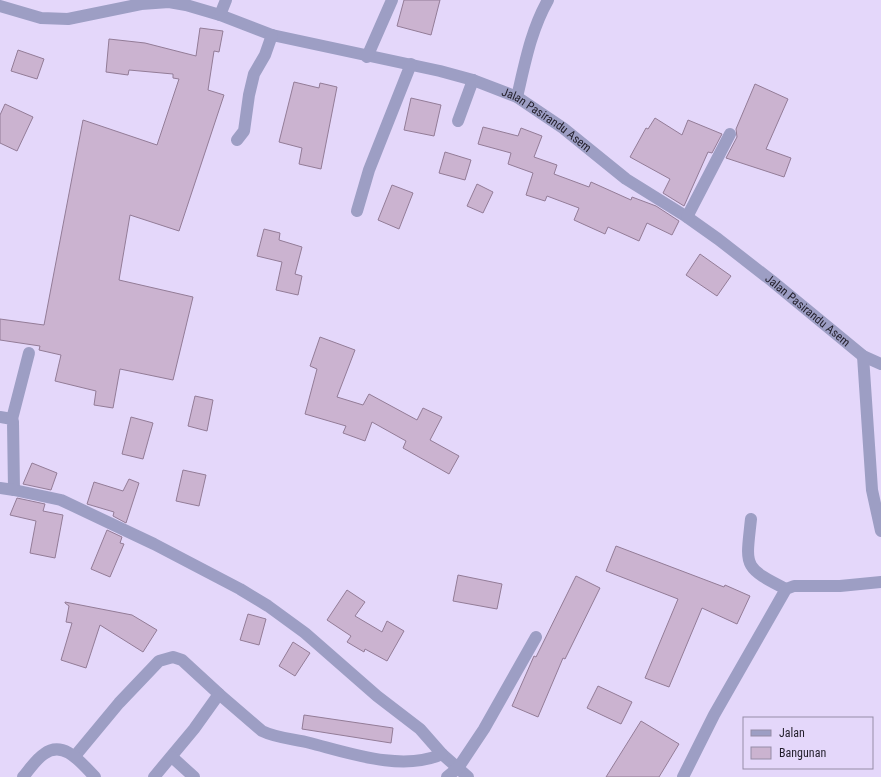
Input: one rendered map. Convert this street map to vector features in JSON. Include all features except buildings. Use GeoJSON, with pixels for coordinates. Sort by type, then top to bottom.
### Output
{"type":"FeatureCollection","features":[{"type":"Feature","properties":{"kind":"street"},"geometry":{"type":"LineString","coordinates":[[220,15],[226,0]]}},
{"type":"Feature","properties":{"kind":"street"},"geometry":{"type":"LineString","coordinates":[[367,57],[392,0]]}},
{"type":"Feature","properties":{"kind":"street"},"geometry":{"type":"LineString","coordinates":[[517,97],[530,39],[538,18],[548,0]]}},
{"type":"Feature","properties":{"kind":"street","name":"Jalan Pasirandu Asem"},"geometry":{"type":"LineString","coordinates":[[0,6],[41,18],[68,20],[141,4],[168,2],[220,15],[272,35],[367,57],[411,64],[473,80],[517,97],[563,128],[626,179],[687,217],[772,281],[863,356],[872,490],[881,531]]}},
{"type":"Feature","properties":{"kind":"street"},"geometry":{"type":"LineString","coordinates":[[237,140],[244,131],[249,95],[254,74],[265,55],[272,35]]}},
{"type":"Feature","properties":{"kind":"street"},"geometry":{"type":"LineString","coordinates":[[357,211],[369,170],[411,64]]}},
{"type":"Feature","properties":{"kind":"street"},"geometry":{"type":"LineString","coordinates":[[458,121],[473,80]]}},
{"type":"Feature","properties":{"kind":"street"},"geometry":{"type":"LineString","coordinates":[[687,217],[730,134]]}},
{"type":"Feature","properties":{"kind":"street"},"geometry":{"type":"LineString","coordinates":[[14,490],[6,418],[29,353]]}},
{"type":"Feature","properties":{"kind":"street"},"geometry":{"type":"LineString","coordinates":[[863,356],[880,364]]}},
{"type":"Feature","properties":{"kind":"street"},"geometry":{"type":"LineString","coordinates":[[0,488],[61,500],[154,544],[240,589],[268,606],[304,633],[377,696],[420,729],[442,754],[468,777]]}},
{"type":"Feature","properties":{"kind":"street"},"geometry":{"type":"LineString","coordinates":[[751,519],[747,556],[752,568],[763,578],[786,589]]}},
{"type":"Feature","properties":{"kind":"street"},"geometry":{"type":"LineString","coordinates":[[684,777],[714,715],[786,589],[794,586],[840,586],[881,582]]}},
{"type":"Feature","properties":{"kind":"street"},"geometry":{"type":"LineString","coordinates":[[447,777],[458,768],[503,697],[536,637]]}},
{"type":"Feature","properties":{"kind":"street"},"geometry":{"type":"LineString","coordinates":[[75,756],[119,703],[158,661],[173,658],[182,660],[262,731],[269,735],[310,743],[357,756],[411,762],[432,759],[442,754]]}},
{"type":"Feature","properties":{"kind":"street"},"geometry":{"type":"LineString","coordinates":[[154,777],[220,694]]}},
{"type":"Feature","properties":{"kind":"street"},"geometry":{"type":"LineString","coordinates":[[23,777],[44,753],[54,749],[64,750],[75,756],[95,777]]}},
{"type":"Feature","properties":{"kind":"street"},"geometry":{"type":"LineString","coordinates":[[172,756],[194,777]]}}]}
